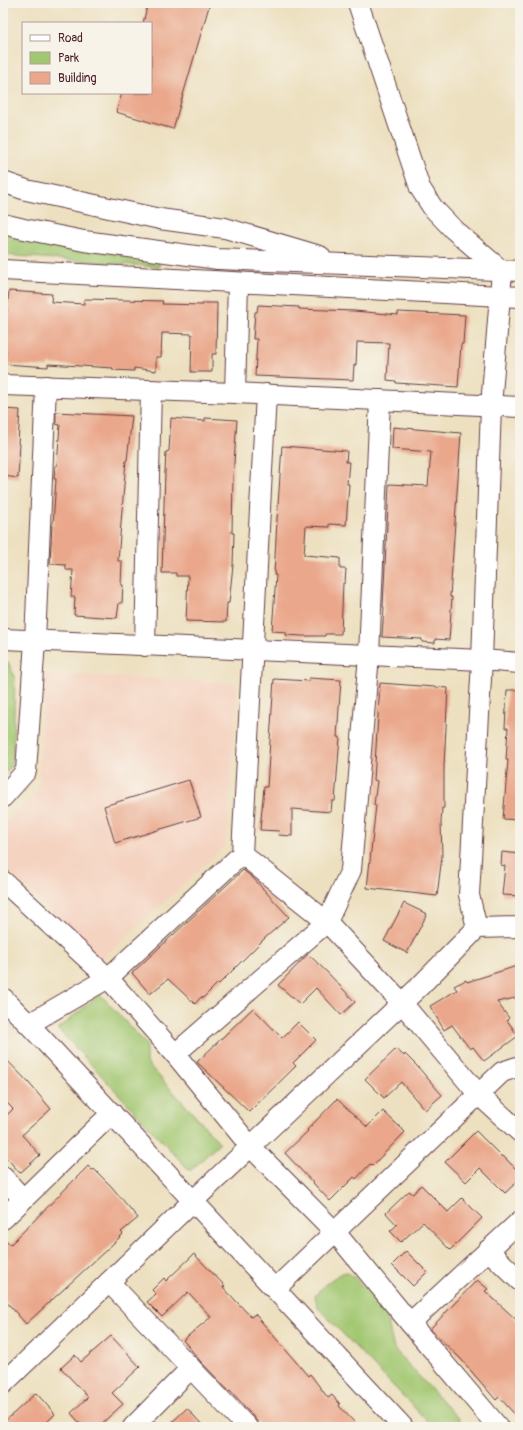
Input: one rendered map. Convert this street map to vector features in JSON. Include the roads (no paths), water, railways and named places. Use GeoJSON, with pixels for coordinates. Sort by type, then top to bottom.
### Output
{"type":"FeatureCollection","features":[{"type":"Feature","properties":{"kind":"street"},"geometry":{"type":"LineString","coordinates":[[358,3],[420,188],[433,208],[454,230],[511,271]]}},
{"type":"Feature","properties":{"kind":"street"},"geometry":{"type":"LineString","coordinates":[[3,182],[33,191],[160,219],[225,228],[350,264]]}},
{"type":"Feature","properties":{"kind":"street"},"geometry":{"type":"LineString","coordinates":[[3,224],[84,241],[218,259],[511,271]]}},
{"type":"Feature","properties":{"kind":"street"},"geometry":{"type":"LineString","coordinates":[[3,270],[520,298]]}},
{"type":"Feature","properties":{"kind":"street"},"geometry":{"type":"LineString","coordinates":[[477,928],[469,895],[482,660],[491,406],[499,296],[511,271]]}},
{"type":"Feature","properties":{"kind":"street"},"geometry":{"type":"LineString","coordinates":[[235,393],[238,283]]}},
{"type":"Feature","properties":{"kind":"street"},"geometry":{"type":"LineString","coordinates":[[3,385],[266,394],[520,407]]}},
{"type":"Feature","properties":{"kind":"street"},"geometry":{"type":"LineString","coordinates":[[3,797],[26,772],[35,641],[46,386]]}},
{"type":"Feature","properties":{"kind":"street"},"geometry":{"type":"LineString","coordinates":[[145,646],[151,390]]}},
{"type":"Feature","properties":{"kind":"street"},"geometry":{"type":"LineString","coordinates":[[29,1024],[108,978],[242,854],[266,394]]}},
{"type":"Feature","properties":{"kind":"street"},"geometry":{"type":"LineString","coordinates":[[174,1054],[327,922],[351,870],[369,655],[380,400]]}},
{"type":"Feature","properties":{"kind":"street"},"geometry":{"type":"LineString","coordinates":[[3,639],[482,660],[520,663]]}},
{"type":"Feature","properties":{"kind":"street"},"geometry":{"type":"LineString","coordinates":[[242,854],[327,922],[402,1003],[479,1094],[520,1132]]}},
{"type":"Feature","properties":{"kind":"street"},"geometry":{"type":"LineString","coordinates":[[3,881],[108,978],[174,1054],[250,1146],[335,1232],[498,1427]]}},
{"type":"Feature","properties":{"kind":"street"},"geometry":{"type":"LineString","coordinates":[[3,1384],[250,1146],[402,1003],[477,928],[520,927]]}},
{"type":"Feature","properties":{"kind":"street"},"geometry":{"type":"LineString","coordinates":[[3,998],[112,1113],[403,1427]]}},
{"type":"Feature","properties":{"kind":"street"},"geometry":{"type":"LineString","coordinates":[[275,1289],[502,1072],[520,1066]]}},
{"type":"Feature","properties":{"kind":"street"},"geometry":{"type":"LineString","coordinates":[[3,1219],[112,1113]]}},
{"type":"Feature","properties":{"kind":"street"},"geometry":{"type":"LineString","coordinates":[[3,1177],[23,1199]]}},
{"type":"Feature","properties":{"kind":"street"},"geometry":{"type":"LineString","coordinates":[[410,1323],[520,1221]]}},
{"type":"Feature","properties":{"kind":"street"},"geometry":{"type":"LineString","coordinates":[[488,1250],[520,1281]]}},
{"type":"Feature","properties":{"kind":"street"},"geometry":{"type":"LineString","coordinates":[[109,1282],[247,1427]]}},
{"type":"Feature","properties":{"kind":"street"},"geometry":{"type":"LineString","coordinates":[[133,1427],[191,1368]]}}]}
